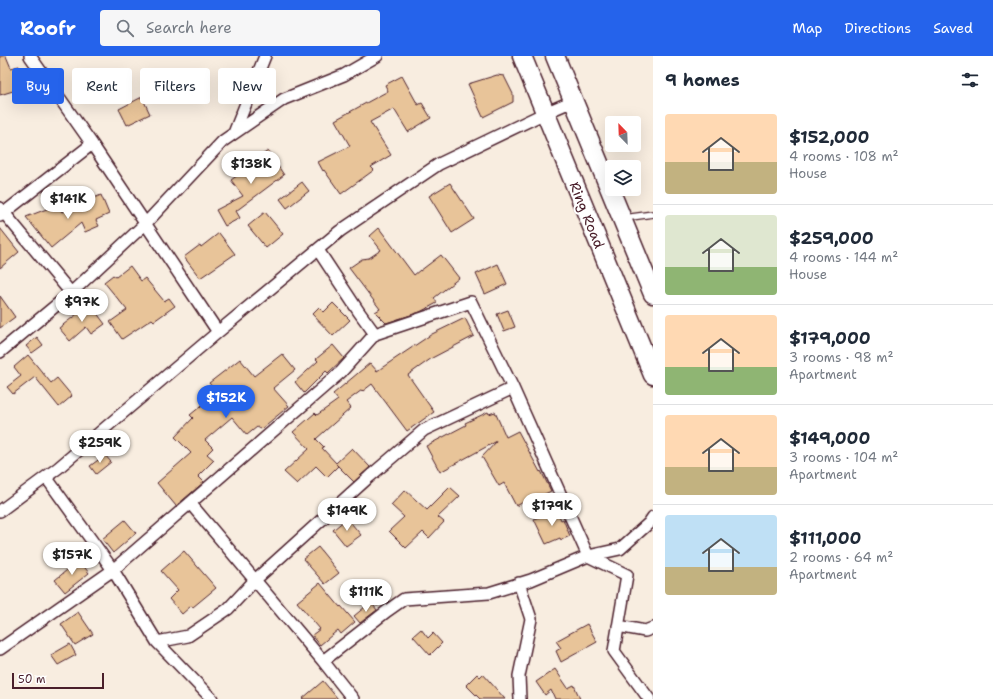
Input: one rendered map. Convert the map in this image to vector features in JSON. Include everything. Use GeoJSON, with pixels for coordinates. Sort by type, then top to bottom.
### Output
{"type":"FeatureCollection","features":[{"type":"Feature","properties":{"kind":"main road","name":"Ring Road"},"geometry":{"type":"LineString","coordinates":[[522,56],[653,375]]}},
{"type":"Feature","properties":{"kind":"main road"},"geometry":{"type":"LineString","coordinates":[[555,56],[653,294]]}},
{"type":"Feature","properties":{"kind":"street"},"geometry":{"type":"LineString","coordinates":[[30,56],[92,144],[218,332]]}},
{"type":"Feature","properties":{"kind":"street"},"geometry":{"type":"LineString","coordinates":[[233,134],[265,56]]}},
{"type":"Feature","properties":{"kind":"street"},"geometry":{"type":"LineString","coordinates":[[0,352],[71,293],[146,224],[223,141],[284,99],[344,75],[377,56]]}},
{"type":"Feature","properties":{"kind":"street"},"geometry":{"type":"LineString","coordinates":[[0,511],[58,468],[340,231],[440,164],[573,101]]}},
{"type":"Feature","properties":{"kind":"street"},"geometry":{"type":"LineString","coordinates":[[71,293],[1,212],[92,144]]}},
{"type":"Feature","properties":{"kind":"street"},"geometry":{"type":"LineString","coordinates":[[318,250],[375,334]]}},
{"type":"Feature","properties":{"kind":"street"},"geometry":{"type":"LineString","coordinates":[[0,649],[113,570],[341,372],[375,334],[471,302],[513,388],[588,556],[627,575],[614,652],[649,699]]}},
{"type":"Feature","properties":{"kind":"street"},"geometry":{"type":"LineString","coordinates":[[157,642],[188,636],[228,609],[255,580],[369,477],[424,430],[513,388]]}},
{"type":"Feature","properties":{"kind":"street"},"geometry":{"type":"LineString","coordinates":[[46,477],[113,570],[157,642],[212,699]]}},
{"type":"Feature","properties":{"kind":"street"},"geometry":{"type":"LineString","coordinates":[[190,503],[324,661],[353,699]]}},
{"type":"Feature","properties":{"kind":"street"},"geometry":{"type":"LineString","coordinates":[[324,661],[404,599],[489,593],[531,580],[588,556],[620,549],[649,523],[653,517]]}},
{"type":"Feature","properties":{"kind":"street"},"geometry":{"type":"LineString","coordinates":[[519,583],[530,619],[519,676],[520,699]]}},
{"type":"Feature","properties":{"kind":"street"},"geometry":{"type":"LineString","coordinates":[[618,626],[645,630],[653,628]]}},
{"type":"Feature","properties":{"kind":"lane"},"geometry":{"type":"LineString","coordinates":[[622,218],[653,214]]}},
{"type":"Feature","properties":{"kind":"building"},"geometry":{"type":"Polygon","coordinates":[[[0,56],[6,56],[11,68],[19,66],[20,68],[12,68],[12,91],[0,95],[0,56]]]}},
{"type":"Feature","properties":{"kind":"building"},"geometry":{"type":"Polygon","coordinates":[[[497,75],[504,76],[513,94],[513,102],[483,117],[468,84],[497,75]]]}},
{"type":"Feature","properties":{"kind":"building"},"geometry":{"type":"Polygon","coordinates":[[[402,76],[418,105],[422,103],[431,118],[408,132],[394,109],[370,122],[391,155],[371,167],[374,170],[341,194],[318,162],[350,146],[335,120],[388,91],[385,85],[402,76]]]}},
{"type":"Feature","properties":{"kind":"building"},"geometry":{"type":"Polygon","coordinates":[[[140,98],[140,104],[145,104],[150,114],[127,125],[119,109],[129,104],[132,104],[132,102],[140,98]]]}},
{"type":"Feature","properties":{"kind":"building"},"geometry":{"type":"Polygon","coordinates":[[[268,151],[284,175],[236,211],[240,218],[225,226],[216,210],[243,196],[231,180],[245,170],[243,168],[268,151]]]}},
{"type":"Feature","properties":{"kind":"building"},"geometry":{"type":"Polygon","coordinates":[[[302,182],[309,191],[287,208],[280,199],[302,182]]]}},
{"type":"Feature","properties":{"kind":"building"},"geometry":{"type":"Polygon","coordinates":[[[450,183],[474,219],[452,233],[429,196],[450,183]]]}},
{"type":"Feature","properties":{"kind":"building"},"geometry":{"type":"Polygon","coordinates":[[[101,195],[109,214],[96,220],[99,226],[85,232],[81,223],[51,248],[26,217],[57,205],[62,212],[101,195]]]}},
{"type":"Feature","properties":{"kind":"building"},"geometry":{"type":"Polygon","coordinates":[[[265,212],[283,234],[266,248],[248,226],[265,212]]]}},
{"type":"Feature","properties":{"kind":"building"},"geometry":{"type":"Polygon","coordinates":[[[0,228],[19,252],[0,268],[0,228]]]}},
{"type":"Feature","properties":{"kind":"building"},"geometry":{"type":"Polygon","coordinates":[[[379,228],[414,275],[441,255],[459,278],[434,298],[437,303],[420,312],[386,323],[375,312],[380,309],[349,268],[362,259],[369,258],[381,250],[370,236],[379,228]]]}},
{"type":"Feature","properties":{"kind":"building"},"geometry":{"type":"Polygon","coordinates":[[[219,233],[235,254],[200,278],[184,257],[200,245],[201,247],[219,233]]]}},
{"type":"Feature","properties":{"kind":"building"},"geometry":{"type":"Polygon","coordinates":[[[498,264],[507,284],[485,294],[476,274],[498,264]]]}},
{"type":"Feature","properties":{"kind":"building"},"geometry":{"type":"Polygon","coordinates":[[[130,266],[141,281],[145,278],[164,301],[169,298],[175,306],[154,321],[152,319],[122,339],[110,322],[127,310],[104,282],[113,275],[116,277],[130,266]]]}},
{"type":"Feature","properties":{"kind":"building"},"geometry":{"type":"Polygon","coordinates":[[[0,296],[15,317],[0,328],[0,296]]]}},
{"type":"Feature","properties":{"kind":"building"},"geometry":{"type":"Polygon","coordinates":[[[333,303],[350,320],[333,336],[312,314],[319,307],[324,312],[333,303]]]}},
{"type":"Feature","properties":{"kind":"building"},"geometry":{"type":"Polygon","coordinates":[[[90,304],[105,324],[91,334],[86,327],[70,341],[59,328],[90,304]]]}},
{"type":"Feature","properties":{"kind":"building"},"geometry":{"type":"Polygon","coordinates":[[[508,310],[515,327],[504,331],[497,314],[508,310]]]}},
{"type":"Feature","properties":{"kind":"building"},"geometry":{"type":"Polygon","coordinates":[[[465,318],[474,336],[432,358],[408,375],[434,412],[407,431],[372,384],[346,402],[351,408],[316,439],[336,463],[352,448],[370,467],[354,482],[338,466],[327,477],[316,466],[297,484],[284,472],[309,449],[293,432],[315,413],[317,415],[338,400],[333,394],[370,363],[377,371],[432,334],[465,318]]]}},
{"type":"Feature","properties":{"kind":"building"},"geometry":{"type":"Polygon","coordinates":[[[37,337],[43,345],[32,353],[26,346],[37,337]]]}},
{"type":"Feature","properties":{"kind":"building"},"geometry":{"type":"Polygon","coordinates":[[[333,345],[344,358],[328,373],[326,371],[304,393],[295,382],[318,361],[316,359],[333,345]]]}},
{"type":"Feature","properties":{"kind":"building"},"geometry":{"type":"Polygon","coordinates":[[[282,354],[295,370],[273,388],[289,406],[261,429],[257,427],[247,435],[232,417],[205,440],[213,448],[207,454],[214,460],[198,476],[204,482],[176,506],[157,483],[191,453],[175,437],[193,418],[190,415],[217,393],[209,383],[240,359],[254,376],[282,354]]]}},
{"type":"Feature","properties":{"kind":"building"},"geometry":{"type":"Polygon","coordinates":[[[28,355],[51,383],[57,378],[72,396],[59,407],[35,377],[13,394],[7,387],[21,376],[14,367],[28,355]]]}},
{"type":"Feature","properties":{"kind":"building"},"geometry":{"type":"Polygon","coordinates":[[[488,412],[489,414],[495,412],[506,437],[518,431],[551,491],[537,498],[536,496],[516,506],[504,483],[499,486],[482,457],[497,441],[440,472],[426,446],[466,425],[465,423],[488,412]]]}},
{"type":"Feature","properties":{"kind":"building"},"geometry":{"type":"Polygon","coordinates":[[[105,455],[111,462],[96,474],[90,466],[105,455]]]}},
{"type":"Feature","properties":{"kind":"building"},"geometry":{"type":"Polygon","coordinates":[[[450,487],[460,496],[438,517],[444,522],[429,538],[423,532],[406,548],[389,531],[404,517],[391,505],[405,490],[427,510],[450,487]]]}},
{"type":"Feature","properties":{"kind":"building"},"geometry":{"type":"Polygon","coordinates":[[[552,511],[558,513],[561,520],[563,519],[570,536],[561,540],[560,538],[546,544],[534,519],[552,511]]]}},
{"type":"Feature","properties":{"kind":"building"},"geometry":{"type":"Polygon","coordinates":[[[347,518],[361,535],[346,546],[333,530],[347,518]]]}},
{"type":"Feature","properties":{"kind":"building"},"geometry":{"type":"Polygon","coordinates":[[[125,520],[136,533],[113,553],[102,539],[125,520]]]}},
{"type":"Feature","properties":{"kind":"building"},"geometry":{"type":"Polygon","coordinates":[[[318,547],[339,573],[325,584],[303,559],[318,547]]]}},
{"type":"Feature","properties":{"kind":"building"},"geometry":{"type":"Polygon","coordinates":[[[184,551],[216,588],[182,614],[169,599],[178,590],[161,571],[184,551]]]}},
{"type":"Feature","properties":{"kind":"building"},"geometry":{"type":"Polygon","coordinates":[[[79,560],[89,573],[65,592],[55,580],[79,560]]]}},
{"type":"Feature","properties":{"kind":"building"},"geometry":{"type":"Polygon","coordinates":[[[320,583],[355,622],[341,634],[338,630],[320,645],[312,635],[320,629],[297,602],[320,583]]]}},
{"type":"Feature","properties":{"kind":"building"},"geometry":{"type":"Polygon","coordinates":[[[380,587],[388,597],[377,606],[369,596],[380,587]]]}},
{"type":"Feature","properties":{"kind":"building"},"geometry":{"type":"Polygon","coordinates":[[[371,602],[377,610],[360,623],[354,616],[371,602]]]}},
{"type":"Feature","properties":{"kind":"building"},"geometry":{"type":"Polygon","coordinates":[[[78,612],[93,634],[75,645],[61,624],[78,612]]]}},
{"type":"Feature","properties":{"kind":"building"},"geometry":{"type":"Polygon","coordinates":[[[587,624],[597,642],[561,662],[556,651],[561,648],[556,641],[587,624]]]}},
{"type":"Feature","properties":{"kind":"building"},"geometry":{"type":"Polygon","coordinates":[[[421,629],[428,638],[433,633],[442,643],[430,655],[413,636],[421,629]]]}},
{"type":"Feature","properties":{"kind":"building"},"geometry":{"type":"Polygon","coordinates":[[[70,644],[76,655],[58,665],[51,655],[70,644]]]}},
{"type":"Feature","properties":{"kind":"building"},"geometry":{"type":"Polygon","coordinates":[[[555,669],[568,688],[574,685],[580,699],[555,699],[551,690],[545,695],[536,682],[555,669]]]}},
{"type":"Feature","properties":{"kind":"building"},"geometry":{"type":"Polygon","coordinates":[[[477,674],[480,677],[483,674],[505,699],[480,699],[466,685],[477,674]]]}},
{"type":"Feature","properties":{"kind":"building"},"geometry":{"type":"Polygon","coordinates":[[[323,681],[338,699],[302,699],[323,681]]]}}]}
